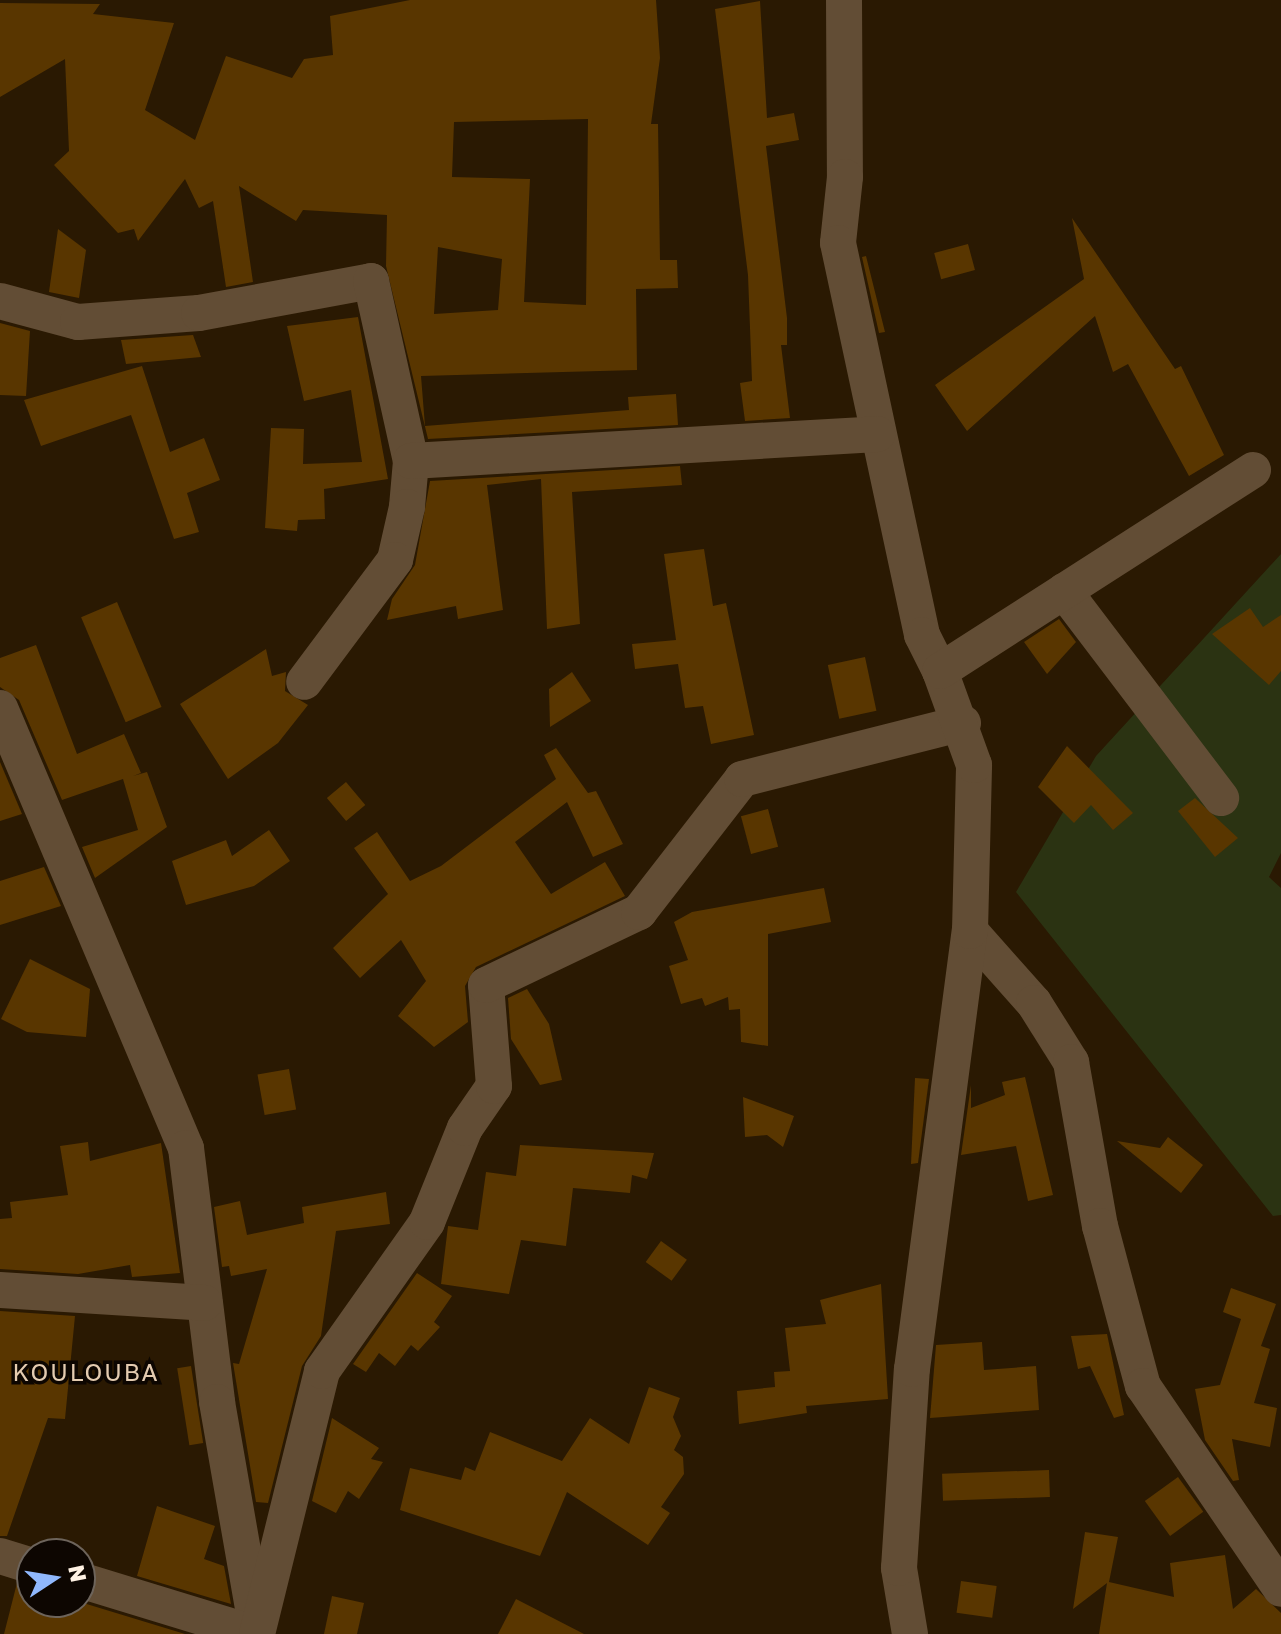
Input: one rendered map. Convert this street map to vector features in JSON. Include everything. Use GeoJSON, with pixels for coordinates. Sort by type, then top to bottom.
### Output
{"type":"FeatureCollection","features":[{"type":"Feature","properties":{"kind":"street"},"geometry":{"type":"LineString","coordinates":[[844,0],[845,177],[838,243],[922,635],[963,723],[974,765],[970,931],[912,1369],[899,1568],[910,1634]]}},
{"type":"Feature","properties":{"kind":"street"},"geometry":{"type":"LineString","coordinates":[[0,301],[78,322],[199,313],[371,281],[411,461],[395,560],[304,682]]}},
{"type":"Feature","properties":{"kind":"street"},"geometry":{"type":"LineString","coordinates":[[411,461],[877,434]]}},
{"type":"Feature","properties":{"kind":"street"},"geometry":{"type":"LineString","coordinates":[[940,671],[1253,470]]}},
{"type":"Feature","properties":{"kind":"street"},"geometry":{"type":"LineString","coordinates":[[1064,591],[1221,798]]}},
{"type":"Feature","properties":{"kind":"street"},"geometry":{"type":"LineString","coordinates":[[0,708],[186,1148],[205,1303],[257,1634]]}},
{"type":"Feature","properties":{"kind":"street"},"geometry":{"type":"LineString","coordinates":[[257,1634],[322,1371],[427,1222],[465,1128],[494,1086],[486,985],[639,912],[742,779],[963,723]]}},
{"type":"Feature","properties":{"kind":"street"},"geometry":{"type":"LineString","coordinates":[[970,931],[1034,1003],[1071,1062],[1100,1226],[1143,1386],[1281,1589]]}},
{"type":"Feature","properties":{"kind":"street"},"geometry":{"type":"LineString","coordinates":[[0,1290],[205,1303]]}},
{"type":"Feature","properties":{"kind":"street"},"geometry":{"type":"LineString","coordinates":[[96,1585],[257,1634]]}},
{"type":"Feature","properties":{"kind":"green space"},"geometry":{"type":"Polygon","coordinates":[[[1281,554],[1281,853],[1269,877],[1281,888],[1281,1215],[1273,1216],[1016,892],[1096,756],[1281,554]]]}},
{"type":"Feature","properties":{"kind":"building"},"geometry":{"type":"Polygon","coordinates":[[[410,0],[656,0],[660,58],[651,124],[658,124],[660,260],[677,260],[678,288],[636,289],[637,370],[421,376],[425,426],[629,410],[628,397],[676,394],[678,425],[428,439],[386,266],[387,215],[303,210],[296,221],[239,186],[253,282],[226,287],[213,201],[199,208],[185,179],[138,241],[134,229],[118,233],[54,165],[69,151],[65,59],[0,97],[0,3],[100,4],[93,14],[174,23],[145,110],[195,140],[226,56],[292,78],[304,59],[333,55],[330,16],[410,0]],[[588,119],[454,122],[452,177],[530,179],[524,302],[586,305],[588,119]],[[438,247],[434,314],[498,310],[502,259],[438,247]]]}},
{"type":"Feature","properties":{"kind":"building"},"geometry":{"type":"Polygon","coordinates":[[[760,1],[767,118],[794,113],[799,140],[766,146],[787,318],[787,345],[781,345],[790,418],[745,421],[740,383],[752,381],[748,275],[715,9],[760,1]]]}},
{"type":"Feature","properties":{"kind":"building"},"geometry":{"type":"Polygon","coordinates":[[[1072,218],[1175,369],[1181,366],[1224,455],[1189,476],[1128,364],[1113,372],[1095,316],[967,431],[935,385],[1084,279],[1072,218]]]}},
{"type":"Feature","properties":{"kind":"building"},"geometry":{"type":"Polygon","coordinates":[[[58,229],[86,250],[79,298],[49,292],[58,229]]]}},
{"type":"Feature","properties":{"kind":"building"},"geometry":{"type":"Polygon","coordinates":[[[968,244],[975,270],[941,279],[934,253],[968,244]]]}},
{"type":"Feature","properties":{"kind":"building"},"geometry":{"type":"Polygon","coordinates":[[[866,256],[885,332],[879,333],[862,257],[866,256]]]}},
{"type":"Feature","properties":{"kind":"building"},"geometry":{"type":"Polygon","coordinates":[[[358,317],[388,479],[324,489],[325,519],[298,520],[297,531],[265,528],[271,428],[304,429],[303,464],[362,462],[351,390],[304,401],[287,326],[358,317]]]}},
{"type":"Feature","properties":{"kind":"building"},"geometry":{"type":"Polygon","coordinates":[[[0,323],[30,331],[26,396],[0,395],[0,323]]]}},
{"type":"Feature","properties":{"kind":"building"},"geometry":{"type":"Polygon","coordinates":[[[193,335],[201,357],[126,364],[121,340],[193,335]]]}},
{"type":"Feature","properties":{"kind":"building"},"geometry":{"type":"Polygon","coordinates":[[[142,366],[170,452],[204,438],[220,480],[187,493],[199,532],[174,539],[131,415],[41,446],[24,400],[142,366]]]}},
{"type":"Feature","properties":{"kind":"building"},"geometry":{"type":"Polygon","coordinates":[[[680,466],[682,485],[572,492],[580,624],[547,629],[541,479],[487,485],[503,610],[458,619],[456,606],[387,620],[392,599],[415,565],[430,481],[680,466]]]}},
{"type":"Feature","properties":{"kind":"building"},"geometry":{"type":"Polygon","coordinates":[[[704,549],[713,606],[726,603],[754,735],[711,744],[703,706],[685,708],[678,664],[635,669],[632,644],[676,640],[664,554],[704,549]]]}},
{"type":"Feature","properties":{"kind":"building"},"geometry":{"type":"Polygon","coordinates":[[[117,602],[162,707],[126,722],[81,617],[117,602]]]}},
{"type":"Feature","properties":{"kind":"building"},"geometry":{"type":"Polygon","coordinates":[[[1250,608],[1263,627],[1281,615],[1281,671],[1269,685],[1212,634],[1250,608]]]}},
{"type":"Feature","properties":{"kind":"building"},"geometry":{"type":"Polygon","coordinates":[[[1059,619],[1076,642],[1047,674],[1024,642],[1059,619]]]}},
{"type":"Feature","properties":{"kind":"building"},"geometry":{"type":"Polygon","coordinates":[[[36,645],[77,754],[124,734],[141,773],[133,776],[147,772],[167,827],[95,878],[82,847],[138,830],[123,779],[62,800],[19,700],[0,687],[0,658],[36,645]]]}},
{"type":"Feature","properties":{"kind":"building"},"geometry":{"type":"Polygon","coordinates":[[[266,649],[272,676],[286,672],[285,691],[308,705],[278,743],[228,779],[180,704],[266,649]]]}},
{"type":"Feature","properties":{"kind":"building"},"geometry":{"type":"Polygon","coordinates":[[[865,657],[876,711],[839,719],[828,665],[865,657]]]}},
{"type":"Feature","properties":{"kind":"building"},"geometry":{"type":"Polygon","coordinates":[[[572,672],[591,701],[550,727],[549,689],[572,672]]]}},
{"type":"Feature","properties":{"kind":"building"},"geometry":{"type":"Polygon","coordinates":[[[1067,746],[1133,813],[1113,830],[1091,805],[1074,823],[1038,787],[1067,746]]]}},
{"type":"Feature","properties":{"kind":"building"},"geometry":{"type":"Polygon","coordinates":[[[556,748],[588,793],[596,791],[623,844],[593,857],[567,802],[515,842],[551,894],[605,862],[625,896],[476,967],[465,986],[468,1022],[434,1047],[398,1016],[426,981],[401,940],[360,978],[333,948],[388,894],[354,848],[377,832],[410,881],[441,866],[556,779],[544,755],[556,748]]]}},
{"type":"Feature","properties":{"kind":"building"},"geometry":{"type":"Polygon","coordinates":[[[0,762],[22,814],[0,821],[0,762]]]}},
{"type":"Feature","properties":{"kind":"building"},"geometry":{"type":"Polygon","coordinates":[[[346,782],[365,805],[346,821],[327,798],[346,782]]]}},
{"type":"Feature","properties":{"kind":"building"},"geometry":{"type":"Polygon","coordinates":[[[1195,798],[1238,838],[1215,857],[1178,811],[1195,798]]]}},
{"type":"Feature","properties":{"kind":"building"},"geometry":{"type":"Polygon","coordinates":[[[768,809],[778,847],[751,854],[741,816],[768,809]]]}},
{"type":"Feature","properties":{"kind":"building"},"geometry":{"type":"Polygon","coordinates":[[[269,830],[290,861],[254,886],[186,905],[172,861],[226,840],[232,856],[269,830]]]}},
{"type":"Feature","properties":{"kind":"building"},"geometry":{"type":"Polygon","coordinates":[[[44,867],[61,906],[0,925],[0,881],[44,867]]]}},
{"type":"Feature","properties":{"kind":"building"},"geometry":{"type":"Polygon","coordinates":[[[824,888],[831,922],[768,934],[768,1046],[741,1042],[740,1009],[729,1010],[728,997],[705,1006],[702,998],[681,1004],[669,966],[688,960],[674,922],[692,912],[824,888]]]}},
{"type":"Feature","properties":{"kind":"building"},"geometry":{"type":"Polygon","coordinates":[[[30,959],[90,989],[86,1037],[27,1032],[1,1019],[30,959]]]}},
{"type":"Feature","properties":{"kind":"building"},"geometry":{"type":"Polygon","coordinates":[[[527,989],[549,1024],[562,1080],[540,1085],[511,1039],[508,998],[527,989]]]}},
{"type":"Feature","properties":{"kind":"building"},"geometry":{"type":"Polygon","coordinates":[[[289,1069],[296,1109],[265,1115],[257,1075],[289,1069]]]}},
{"type":"Feature","properties":{"kind":"building"},"geometry":{"type":"Polygon","coordinates":[[[1025,1077],[1053,1195],[1028,1201],[1016,1146],[961,1155],[971,1085],[971,1108],[1005,1095],[1002,1082],[1025,1077]]]}},
{"type":"Feature","properties":{"kind":"building"},"geometry":{"type":"Polygon","coordinates":[[[915,1078],[929,1079],[918,1163],[911,1164],[915,1078]]]}},
{"type":"Feature","properties":{"kind":"building"},"geometry":{"type":"Polygon","coordinates":[[[743,1097],[794,1116],[783,1147],[767,1135],[745,1137],[743,1097]]]}},
{"type":"Feature","properties":{"kind":"building"},"geometry":{"type":"Polygon","coordinates":[[[1168,1137],[1203,1165],[1181,1193],[1117,1141],[1160,1148],[1168,1137]]]}},
{"type":"Feature","properties":{"kind":"building"},"geometry":{"type":"Polygon","coordinates":[[[88,1142],[90,1161],[161,1143],[180,1273],[132,1277],[130,1265],[78,1274],[0,1269],[0,1219],[12,1218],[10,1202],[68,1195],[60,1146],[88,1142]]]}},
{"type":"Feature","properties":{"kind":"building"},"geometry":{"type":"Polygon","coordinates":[[[520,1145],[654,1153],[647,1179],[632,1175],[630,1193],[573,1188],[566,1246],[521,1240],[509,1294],[441,1284],[448,1226],[478,1230],[486,1172],[516,1176],[520,1145]]]}},
{"type":"Feature","properties":{"kind":"building"},"geometry":{"type":"Polygon","coordinates":[[[386,1192],[390,1224],[336,1231],[321,1336],[302,1366],[268,1503],[256,1502],[233,1363],[239,1364],[267,1269],[231,1276],[229,1266],[222,1267],[214,1207],[240,1201],[247,1235],[304,1223],[302,1207],[386,1192]]]}},
{"type":"Feature","properties":{"kind":"building"},"geometry":{"type":"Polygon","coordinates":[[[661,1241],[687,1260],[672,1281],[646,1262],[661,1241]]]}},
{"type":"Feature","properties":{"kind":"building"},"geometry":{"type":"Polygon","coordinates":[[[417,1273],[452,1296],[434,1322],[440,1327],[418,1351],[411,1345],[395,1366],[379,1353],[366,1372],[353,1364],[417,1273]]]}},
{"type":"Feature","properties":{"kind":"building"},"geometry":{"type":"Polygon","coordinates":[[[881,1284],[888,1399],[806,1406],[807,1413],[739,1424],[737,1391],[775,1387],[774,1372],[790,1371],[785,1328],[826,1324],[820,1300],[881,1284]]]}},
{"type":"Feature","properties":{"kind":"building"},"geometry":{"type":"Polygon","coordinates":[[[1231,1288],[1276,1304],[1261,1346],[1270,1349],[1254,1403],[1277,1408],[1270,1447],[1232,1439],[1239,1480],[1233,1481],[1205,1440],[1195,1389],[1220,1385],[1241,1319],[1223,1312],[1231,1288]]]}},
{"type":"Feature","properties":{"kind":"building"},"geometry":{"type":"Polygon","coordinates":[[[0,1311],[75,1316],[65,1419],[48,1418],[7,1536],[0,1536],[0,1311]]]}},
{"type":"Feature","properties":{"kind":"building"},"geometry":{"type":"Polygon","coordinates":[[[1107,1334],[1124,1415],[1114,1418],[1090,1366],[1078,1369],[1071,1336],[1107,1334]]]}},
{"type":"Feature","properties":{"kind":"building"},"geometry":{"type":"Polygon","coordinates":[[[982,1342],[984,1370],[1036,1366],[1039,1410],[930,1418],[936,1345],[982,1342]]]}},
{"type":"Feature","properties":{"kind":"building"},"geometry":{"type":"Polygon","coordinates":[[[191,1366],[203,1443],[189,1445],[177,1368],[191,1366]]]}},
{"type":"Feature","properties":{"kind":"building"},"geometry":{"type":"Polygon","coordinates":[[[649,1387],[680,1398],[673,1417],[681,1436],[674,1450],[683,1457],[684,1474],[661,1507],[670,1513],[648,1545],[567,1492],[540,1556],[400,1510],[410,1468],[461,1480],[465,1467],[475,1471],[490,1432],[562,1461],[590,1418],[629,1444],[649,1387]]]}},
{"type":"Feature","properties":{"kind":"building"},"geometry":{"type":"Polygon","coordinates":[[[332,1418],[379,1448],[371,1459],[383,1462],[359,1499],[348,1491],[336,1513],[312,1501],[332,1418]]]}},
{"type":"Feature","properties":{"kind":"building"},"geometry":{"type":"Polygon","coordinates":[[[1049,1470],[1050,1497],[943,1501],[942,1474],[1049,1470]]]}},
{"type":"Feature","properties":{"kind":"building"},"geometry":{"type":"Polygon","coordinates":[[[1178,1477],[1203,1512],[1170,1536],[1145,1501],[1178,1477]]]}},
{"type":"Feature","properties":{"kind":"building"},"geometry":{"type":"Polygon","coordinates":[[[157,1506],[215,1526],[204,1559],[224,1566],[231,1604],[137,1576],[157,1506]]]}},
{"type":"Feature","properties":{"kind":"building"},"geometry":{"type":"Polygon","coordinates":[[[1085,1532],[1118,1537],[1109,1582],[1174,1597],[1170,1563],[1225,1555],[1233,1609],[1256,1589],[1281,1613],[1281,1634],[1099,1634],[1107,1583],[1073,1609],[1085,1532]]]}},
{"type":"Feature","properties":{"kind":"building"},"geometry":{"type":"Polygon","coordinates":[[[961,1581],[997,1586],[992,1618],[957,1613],[961,1581]]]}},
{"type":"Feature","properties":{"kind":"building"},"geometry":{"type":"Polygon","coordinates":[[[16,1587],[16,1618],[96,1618],[96,1607],[185,1634],[4,1634],[16,1587]]]}},
{"type":"Feature","properties":{"kind":"building"},"geometry":{"type":"Polygon","coordinates":[[[332,1596],[364,1603],[357,1634],[324,1634],[332,1596]]]}},
{"type":"Feature","properties":{"kind":"building"},"geometry":{"type":"Polygon","coordinates":[[[516,1599],[584,1634],[498,1634],[516,1599]]]}},
{"type":"Feature","properties":{"kind":"district","name":"KOULOUBA"},"geometry":{"type":"Point","coordinates":[86,1372]}}]}
